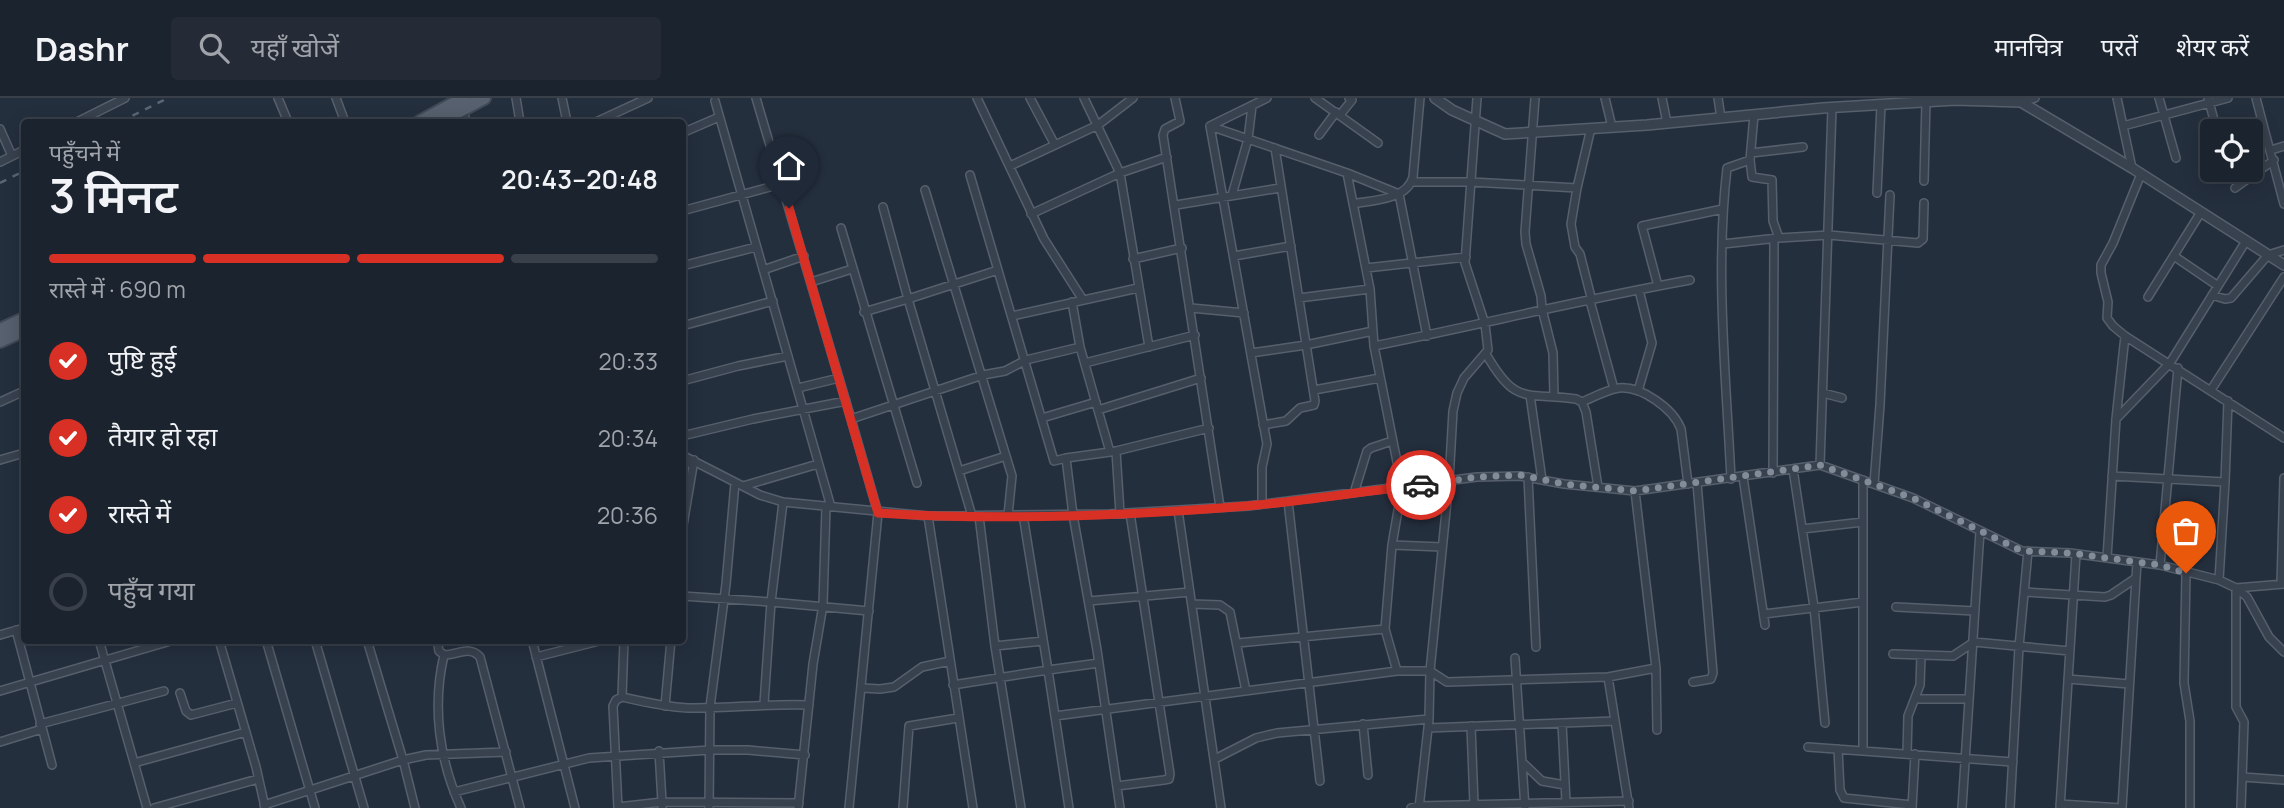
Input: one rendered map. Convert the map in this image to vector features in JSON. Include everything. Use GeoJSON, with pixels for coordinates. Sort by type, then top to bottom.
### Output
{"type":"FeatureCollection","features":[{"type":"Feature","properties":{"kind":"main road"},"geometry":{"type":"LineString","coordinates":[[445,119],[484,98]]}},
{"type":"Feature","properties":{"kind":"main road"},"geometry":{"type":"LineString","coordinates":[[431,119],[464,110]]}},
{"type":"Feature","properties":{"kind":"main road"},"geometry":{"type":"LineString","coordinates":[[0,330],[21,320]]}},
{"type":"Feature","properties":{"kind":"main road"},"geometry":{"type":"LineString","coordinates":[[0,341],[21,331]]}},
{"type":"Feature","properties":{"kind":"street"},"geometry":{"type":"LineString","coordinates":[[83,119],[125,98]]}},
{"type":"Feature","properties":{"kind":"street"},"geometry":{"type":"LineString","coordinates":[[278,98],[287,119]]}},
{"type":"Feature","properties":{"kind":"street"},"geometry":{"type":"LineString","coordinates":[[336,98],[344,119]]}},
{"type":"Feature","properties":{"kind":"street"},"geometry":{"type":"LineString","coordinates":[[516,98],[520,119]]}},
{"type":"Feature","properties":{"kind":"street"},"geometry":{"type":"LineString","coordinates":[[562,98],[566,119]]}},
{"type":"Feature","properties":{"kind":"street"},"geometry":{"type":"LineString","coordinates":[[602,119],[648,98]]}},
{"type":"Feature","properties":{"kind":"street"},"geometry":{"type":"LineString","coordinates":[[725,98],[715,99],[719,117],[798,388],[828,507],[822,608],[813,664],[810,705],[805,755],[798,805],[618,807],[614,706],[616,700],[622,696],[665,706],[810,705]]}},
{"type":"Feature","properties":{"kind":"street"},"geometry":{"type":"LineString","coordinates":[[756,98],[878,513],[849,808]]}},
{"type":"Feature","properties":{"kind":"street"},"geometry":{"type":"LineString","coordinates":[[977,98],[1031,214],[1067,278],[1083,300]]}},
{"type":"Feature","properties":{"kind":"street"},"geometry":{"type":"LineString","coordinates":[[1030,98],[1055,145]]}},
{"type":"Feature","properties":{"kind":"street"},"geometry":{"type":"LineString","coordinates":[[1084,98],[1120,173],[1149,347]]}},
{"type":"Feature","properties":{"kind":"street"},"geometry":{"type":"LineString","coordinates":[[1010,166],[1098,125],[1133,98]]}},
{"type":"Feature","properties":{"kind":"street"},"geometry":{"type":"LineString","coordinates":[[1175,98],[1180,118],[1178,123],[1164,131],[1220,507]]}},
{"type":"Feature","properties":{"kind":"street"},"geometry":{"type":"LineString","coordinates":[[1210,126],[1267,98]]}},
{"type":"Feature","properties":{"kind":"street"},"geometry":{"type":"LineString","coordinates":[[1315,98],[1378,143]]}},
{"type":"Feature","properties":{"kind":"street"},"geometry":{"type":"LineString","coordinates":[[1319,135],[1352,100],[1349,98]]}},
{"type":"Feature","properties":{"kind":"street"},"geometry":{"type":"LineString","coordinates":[[1353,204],[1399,194],[1412,182],[1420,98]]}},
{"type":"Feature","properties":{"kind":"street"},"geometry":{"type":"LineString","coordinates":[[1435,98],[1452,110],[1505,134],[1667,123],[1911,100],[2021,102],[2035,98]]}},
{"type":"Feature","properties":{"kind":"street"},"geometry":{"type":"LineString","coordinates":[[1477,98],[1465,263],[1489,342],[1486,354],[1471,368],[1457,393],[1453,411],[1449,481],[1430,671],[1429,719],[1416,807],[1474,804],[1525,806],[1566,802],[1629,804],[1608,677]]}},
{"type":"Feature","properties":{"kind":"street"},"geometry":{"type":"LineString","coordinates":[[1535,98],[1525,232],[1554,362],[1554,397]]}},
{"type":"Feature","properties":{"kind":"street"},"geometry":{"type":"LineString","coordinates":[[1605,98],[1612,127]]}},
{"type":"Feature","properties":{"kind":"street"},"geometry":{"type":"LineString","coordinates":[[1662,98],[1667,123]]}},
{"type":"Feature","properties":{"kind":"street"},"geometry":{"type":"LineString","coordinates":[[1718,98],[1721,118]]}},
{"type":"Feature","properties":{"kind":"street"},"geometry":{"type":"LineString","coordinates":[[2117,98],[2132,168]]}},
{"type":"Feature","properties":{"kind":"street"},"geometry":{"type":"LineString","coordinates":[[2159,98],[2176,158]]}},
{"type":"Feature","properties":{"kind":"street"},"geometry":{"type":"LineString","coordinates":[[2123,126],[2228,98]]}},
{"type":"Feature","properties":{"kind":"street"},"geometry":{"type":"LineString","coordinates":[[2256,98],[2284,204]]}},
{"type":"Feature","properties":{"kind":"street"},"geometry":{"type":"LineString","coordinates":[[1924,181],[1926,101]]}},
{"type":"Feature","properties":{"kind":"street"},"geometry":{"type":"LineString","coordinates":[[2209,101],[2214,119]]}},
{"type":"Feature","properties":{"kind":"street"},"geometry":{"type":"LineString","coordinates":[[2021,102],[2132,168],[2284,265]]}},
{"type":"Feature","properties":{"kind":"street"},"geometry":{"type":"LineString","coordinates":[[1877,193],[1881,104]]}},
{"type":"Feature","properties":{"kind":"street"},"geometry":{"type":"LineString","coordinates":[[1232,195],[1248,139],[1252,106]]}},
{"type":"Feature","properties":{"kind":"street"},"geometry":{"type":"LineString","coordinates":[[1820,465],[1832,108]]}},
{"type":"Feature","properties":{"kind":"street"},"geometry":{"type":"LineString","coordinates":[[1754,115],[1752,177],[1772,180],[1776,239],[1773,472]]}},
{"type":"Feature","properties":{"kind":"street"},"geometry":{"type":"LineString","coordinates":[[686,131],[719,117]]}},
{"type":"Feature","properties":{"kind":"street"},"geometry":{"type":"LineString","coordinates":[[1210,126],[1399,194]]}},
{"type":"Feature","properties":{"kind":"street"},"geometry":{"type":"LineString","coordinates":[[1210,126],[1267,449],[1262,467],[1262,504]]}},
{"type":"Feature","properties":{"kind":"street"},"geometry":{"type":"LineString","coordinates":[[1591,128],[1571,224],[1614,389]]}},
{"type":"Feature","properties":{"kind":"street"},"geometry":{"type":"LineString","coordinates":[[0,129],[12,156]]}},
{"type":"Feature","properties":{"kind":"street"},"geometry":{"type":"LineString","coordinates":[[2271,150],[2284,146]]}},
{"type":"Feature","properties":{"kind":"street"},"geometry":{"type":"LineString","coordinates":[[1731,479],[1722,281],[1723,209],[1727,168],[1751,157],[1803,147]]}},
{"type":"Feature","properties":{"kind":"street"},"geometry":{"type":"LineString","coordinates":[[1263,425],[1288,420],[1300,408],[1314,405],[1314,390],[1275,148]]}},
{"type":"Feature","properties":{"kind":"street"},"geometry":{"type":"LineString","coordinates":[[0,162],[21,152]]}},
{"type":"Feature","properties":{"kind":"street"},"geometry":{"type":"LineString","coordinates":[[1031,214],[1120,173],[1167,157]]}},
{"type":"Feature","properties":{"kind":"street"},"geometry":{"type":"LineString","coordinates":[[2235,188],[2274,160]]}},
{"type":"Feature","properties":{"kind":"street"},"geometry":{"type":"LineString","coordinates":[[1346,173],[1370,289],[1374,346],[1402,487],[1392,545],[1385,629],[1397,671]]}},
{"type":"Feature","properties":{"kind":"street"},"geometry":{"type":"LineString","coordinates":[[970,174],[1054,461],[1113,451],[1209,428]]}},
{"type":"Feature","properties":{"kind":"street"},"geometry":{"type":"LineString","coordinates":[[2141,174],[2113,243],[2101,265],[2108,302],[2107,318],[2125,336],[2284,438]]}},
{"type":"Feature","properties":{"kind":"street"},"geometry":{"type":"LineString","coordinates":[[1412,182],[1471,182],[1577,188]]}},
{"type":"Feature","properties":{"kind":"street"},"geometry":{"type":"LineString","coordinates":[[686,210],[781,184]]}},
{"type":"Feature","properties":{"kind":"street"},"geometry":{"type":"LineString","coordinates":[[1176,205],[1280,188]]}},
{"type":"Feature","properties":{"kind":"street"},"geometry":{"type":"LineString","coordinates":[[925,190],[1012,476],[1007,515]]}},
{"type":"Feature","properties":{"kind":"street"},"geometry":{"type":"LineString","coordinates":[[1399,194],[1427,335]]}},
{"type":"Feature","properties":{"kind":"street"},"geometry":{"type":"LineString","coordinates":[[1874,484],[1890,195]]}},
{"type":"Feature","properties":{"kind":"street"},"geometry":{"type":"LineString","coordinates":[[1723,244],[1829,235],[1914,244],[1923,239],[1924,203]]}},
{"type":"Feature","properties":{"kind":"street"},"geometry":{"type":"LineString","coordinates":[[883,207],[959,471],[975,516],[1021,808]]}},
{"type":"Feature","properties":{"kind":"street"},"geometry":{"type":"LineString","coordinates":[[1658,286],[1642,226],[1723,209]]}},
{"type":"Feature","properties":{"kind":"street"},"geometry":{"type":"LineString","coordinates":[[2148,297],[2201,212]]}},
{"type":"Feature","properties":{"kind":"street"},"geometry":{"type":"LineString","coordinates":[[841,228],[917,483]]}},
{"type":"Feature","properties":{"kind":"street"},"geometry":{"type":"LineString","coordinates":[[2116,419],[2170,363],[2246,241]]}},
{"type":"Feature","properties":{"kind":"street"},"geometry":{"type":"LineString","coordinates":[[1234,257],[1291,246]]}},
{"type":"Feature","properties":{"kind":"street"},"geometry":{"type":"LineString","coordinates":[[686,265],[756,247]]}},
{"type":"Feature","properties":{"kind":"street"},"geometry":{"type":"LineString","coordinates":[[1133,259],[1182,248]]}},
{"type":"Feature","properties":{"kind":"street"},"geometry":{"type":"LineString","coordinates":[[2212,295],[2231,298],[2268,255],[2284,250]]}},
{"type":"Feature","properties":{"kind":"street"},"geometry":{"type":"LineString","coordinates":[[763,270],[803,256]]}},
{"type":"Feature","properties":{"kind":"street"},"geometry":{"type":"LineString","coordinates":[[2174,256],[2218,286]]}},
{"type":"Feature","properties":{"kind":"street"},"geometry":{"type":"LineString","coordinates":[[1366,268],[1466,257]]}},
{"type":"Feature","properties":{"kind":"street"},"geometry":{"type":"LineString","coordinates":[[811,282],[852,269]]}},
{"type":"Feature","properties":{"kind":"street"},"geometry":{"type":"LineString","coordinates":[[864,312],[998,270]]}},
{"type":"Feature","properties":{"kind":"street"},"geometry":{"type":"LineString","coordinates":[[2211,390],[2284,277]]}},
{"type":"Feature","properties":{"kind":"street"},"geometry":{"type":"LineString","coordinates":[[1374,346],[1690,280]]}},
{"type":"Feature","properties":{"kind":"street"},"geometry":{"type":"LineString","coordinates":[[1012,316],[1139,288]]}},
{"type":"Feature","properties":{"kind":"street"},"geometry":{"type":"LineString","coordinates":[[1299,298],[1370,289]]}},
{"type":"Feature","properties":{"kind":"street"},"geometry":{"type":"LineString","coordinates":[[1638,391],[1652,343],[1639,290]]}},
{"type":"Feature","properties":{"kind":"street"},"geometry":{"type":"LineString","coordinates":[[686,325],[772,300]]}},
{"type":"Feature","properties":{"kind":"street"},"geometry":{"type":"LineString","coordinates":[[1072,302],[1080,347],[1113,451],[1120,513]]}},
{"type":"Feature","properties":{"kind":"street"},"geometry":{"type":"LineString","coordinates":[[1191,308],[1244,313]]}},
{"type":"Feature","properties":{"kind":"street"},"geometry":{"type":"LineString","coordinates":[[1251,353],[1373,331]]}},
{"type":"Feature","properties":{"kind":"street"},"geometry":{"type":"LineString","coordinates":[[1085,363],[1195,335]]}},
{"type":"Feature","properties":{"kind":"street"},"geometry":{"type":"LineString","coordinates":[[2107,558],[2116,419],[2125,336]]}},
{"type":"Feature","properties":{"kind":"street"},"geometry":{"type":"LineString","coordinates":[[851,419],[983,375],[1005,371],[1026,360],[1080,347]]}},
{"type":"Feature","properties":{"kind":"street"},"geometry":{"type":"LineString","coordinates":[[1486,354],[1512,390],[1582,402],[1598,487]]}},
{"type":"Feature","properties":{"kind":"street"},"geometry":{"type":"LineString","coordinates":[[686,380],[788,356]]}},
{"type":"Feature","properties":{"kind":"street"},"geometry":{"type":"LineString","coordinates":[[2160,565],[2178,368]]}},
{"type":"Feature","properties":{"kind":"street"},"geometry":{"type":"LineString","coordinates":[[1314,390],[1380,377]]}},
{"type":"Feature","properties":{"kind":"street"},"geometry":{"type":"LineString","coordinates":[[798,388],[839,378]]}},
{"type":"Feature","properties":{"kind":"street"},"geometry":{"type":"LineString","coordinates":[[1042,418],[1201,378]]}},
{"type":"Feature","properties":{"kind":"street"},"geometry":{"type":"LineString","coordinates":[[1582,402],[1614,389],[1630,388],[1666,408],[1678,422],[1692,484],[1713,673],[1708,680],[1693,682]]}},
{"type":"Feature","properties":{"kind":"street"},"geometry":{"type":"LineString","coordinates":[[0,402],[21,392]]}},
{"type":"Feature","properties":{"kind":"street"},"geometry":{"type":"LineString","coordinates":[[1823,393],[1842,398]]}},
{"type":"Feature","properties":{"kind":"street"},"geometry":{"type":"LineString","coordinates":[[1530,395],[1542,480]]}},
{"type":"Feature","properties":{"kind":"street"},"geometry":{"type":"LineString","coordinates":[[686,435],[846,401]]}},
{"type":"Feature","properties":{"kind":"street"},"geometry":{"type":"LineString","coordinates":[[2219,580],[2228,401]]}},
{"type":"Feature","properties":{"kind":"street"},"geometry":{"type":"LineString","coordinates":[[1354,493],[1367,451],[1392,441]]}},
{"type":"Feature","properties":{"kind":"street"},"geometry":{"type":"LineString","coordinates":[[0,460],[21,454]]}},
{"type":"Feature","properties":{"kind":"street"},"geometry":{"type":"LineString","coordinates":[[959,471],[1006,456]]}},
{"type":"Feature","properties":{"kind":"street"},"geometry":{"type":"LineString","coordinates":[[686,457],[739,484],[783,502],[928,516],[1073,515],[1178,510],[1262,504],[1477,477],[1528,477],[1635,491],[1820,465],[1913,498],[2022,551],[2076,554],[2160,565],[2219,580],[2236,587],[2247,597],[2269,637],[2284,652]]}},
{"type":"Feature","properties":{"kind":"street"},"geometry":{"type":"LineString","coordinates":[[1066,458],[1073,515],[1107,709],[1120,808]]}},
{"type":"Feature","properties":{"kind":"street"},"geometry":{"type":"LineString","coordinates":[[686,464],[694,460]]}},
{"type":"Feature","properties":{"kind":"street"},"geometry":{"type":"LineString","coordinates":[[686,507],[694,460]]}},
{"type":"Feature","properties":{"kind":"street"},"geometry":{"type":"LineString","coordinates":[[739,484],[818,464]]}},
{"type":"Feature","properties":{"kind":"street"},"geometry":{"type":"LineString","coordinates":[[1793,469],[1814,607],[1825,723]]}},
{"type":"Feature","properties":{"kind":"street"},"geometry":{"type":"LineString","coordinates":[[2112,476],[2225,482]]}},
{"type":"Feature","properties":{"kind":"street"},"geometry":{"type":"LineString","coordinates":[[1528,477],[1536,647]]}},
{"type":"Feature","properties":{"kind":"street"},"geometry":{"type":"LineString","coordinates":[[1743,477],[1765,625]]}},
{"type":"Feature","properties":{"kind":"street"},"geometry":{"type":"LineString","coordinates":[[2236,587],[2282,584],[2284,478]]}},
{"type":"Feature","properties":{"kind":"street"},"geometry":{"type":"LineString","coordinates":[[1863,480],[1863,751]]}},
{"type":"Feature","properties":{"kind":"street"},"geometry":{"type":"LineString","coordinates":[[709,805],[710,707],[739,484]]}},
{"type":"Feature","properties":{"kind":"street"},"geometry":{"type":"LineString","coordinates":[[1635,491],[1656,668],[1657,730]]}},
{"type":"Feature","properties":{"kind":"street"},"geometry":{"type":"LineString","coordinates":[[1288,501],[1320,781]]}},
{"type":"Feature","properties":{"kind":"street"},"geometry":{"type":"LineString","coordinates":[[764,704],[771,602],[783,502]]}},
{"type":"Feature","properties":{"kind":"street"},"geometry":{"type":"LineString","coordinates":[[1178,510],[1222,808]]}},
{"type":"Feature","properties":{"kind":"street"},"geometry":{"type":"LineString","coordinates":[[1117,786],[1168,779],[1169,765],[1130,513]]}},
{"type":"Feature","properties":{"kind":"street"},"geometry":{"type":"LineString","coordinates":[[1023,515],[1069,808]]}},
{"type":"Feature","properties":{"kind":"street"},"geometry":{"type":"LineString","coordinates":[[928,516],[973,808]]}},
{"type":"Feature","properties":{"kind":"street"},"geometry":{"type":"LineString","coordinates":[[1802,528],[1863,522]]}},
{"type":"Feature","properties":{"kind":"street"},"geometry":{"type":"LineString","coordinates":[[1962,808],[1980,531]]}},
{"type":"Feature","properties":{"kind":"street"},"geometry":{"type":"LineString","coordinates":[[1392,545],[1442,547]]}},
{"type":"Feature","properties":{"kind":"street"},"geometry":{"type":"LineString","coordinates":[[2010,808],[2019,647],[2028,551]]}},
{"type":"Feature","properties":{"kind":"street"},"geometry":{"type":"LineString","coordinates":[[2076,554],[2060,806],[2121,808],[2137,562]]}},
{"type":"Feature","properties":{"kind":"street"},"geometry":{"type":"LineString","coordinates":[[2186,573],[2184,683],[2190,721],[2190,808]]}},
{"type":"Feature","properties":{"kind":"street"},"geometry":{"type":"LineString","coordinates":[[2025,592],[2108,596],[2136,578]]}},
{"type":"Feature","properties":{"kind":"street"},"geometry":{"type":"LineString","coordinates":[[2236,587],[2236,707],[2244,722],[2242,808]]}},
{"type":"Feature","properties":{"kind":"street"},"geometry":{"type":"LineString","coordinates":[[1089,601],[1190,592]]}},
{"type":"Feature","properties":{"kind":"street"},"geometry":{"type":"LineString","coordinates":[[686,596],[869,611]]}},
{"type":"Feature","properties":{"kind":"street"},"geometry":{"type":"LineString","coordinates":[[1764,614],[1863,602]]}},
{"type":"Feature","properties":{"kind":"street"},"geometry":{"type":"LineString","coordinates":[[1192,604],[1220,605],[1228,609],[1238,643],[1246,691]]}},
{"type":"Feature","properties":{"kind":"street"},"geometry":{"type":"LineString","coordinates":[[1896,607],[1975,611]]}},
{"type":"Feature","properties":{"kind":"street"},"geometry":{"type":"LineString","coordinates":[[0,635],[21,629]]}},
{"type":"Feature","properties":{"kind":"street"},"geometry":{"type":"LineString","coordinates":[[1238,643],[1385,629]]}},
{"type":"Feature","properties":{"kind":"street"},"geometry":{"type":"LineString","coordinates":[[16,630],[52,765]]}},
{"type":"Feature","properties":{"kind":"street"},"geometry":{"type":"LineString","coordinates":[[995,646],[1043,641]]}},
{"type":"Feature","properties":{"kind":"street"},"geometry":{"type":"LineString","coordinates":[[1893,653],[1953,656],[1974,642],[2070,652]]}},
{"type":"Feature","properties":{"kind":"street"},"geometry":{"type":"LineString","coordinates":[[100,644],[147,808]]}},
{"type":"Feature","properties":{"kind":"street"},"geometry":{"type":"LineString","coordinates":[[0,691],[160,644]]}},
{"type":"Feature","properties":{"kind":"street"},"geometry":{"type":"LineString","coordinates":[[220,644],[265,806],[403,760],[506,752]]}},
{"type":"Feature","properties":{"kind":"street"},"geometry":{"type":"LineString","coordinates":[[266,644],[266,655],[315,808]]}},
{"type":"Feature","properties":{"kind":"street"},"geometry":{"type":"LineString","coordinates":[[316,644],[364,808]]}},
{"type":"Feature","properties":{"kind":"street"},"geometry":{"type":"LineString","coordinates":[[368,644],[415,808]]}},
{"type":"Feature","properties":{"kind":"street"},"geometry":{"type":"LineString","coordinates":[[438,644],[439,652],[444,655],[468,650],[476,652],[480,657],[520,808]]}},
{"type":"Feature","properties":{"kind":"street"},"geometry":{"type":"LineString","coordinates":[[533,644],[575,808]]}},
{"type":"Feature","properties":{"kind":"street"},"geometry":{"type":"LineString","coordinates":[[536,657],[587,644]]}},
{"type":"Feature","properties":{"kind":"street"},"geometry":{"type":"LineString","coordinates":[[622,696],[624,644]]}},
{"type":"Feature","properties":{"kind":"street"},"geometry":{"type":"LineString","coordinates":[[665,706],[671,644]]}},
{"type":"Feature","properties":{"kind":"street"},"geometry":{"type":"LineString","coordinates":[[444,655],[437,700],[438,722],[444,755],[461,808]]}},
{"type":"Feature","properties":{"kind":"street"},"geometry":{"type":"LineString","coordinates":[[1838,749],[1840,790],[1844,799],[1912,807],[1909,716],[1920,685],[1922,655]]}},
{"type":"Feature","properties":{"kind":"street"},"geometry":{"type":"LineString","coordinates":[[1515,658],[1525,806]]}},
{"type":"Feature","properties":{"kind":"street"},"geometry":{"type":"LineString","coordinates":[[862,688],[894,687],[922,667],[950,662]]}},
{"type":"Feature","properties":{"kind":"street"},"geometry":{"type":"LineString","coordinates":[[953,685],[1099,663]]}},
{"type":"Feature","properties":{"kind":"street"},"geometry":{"type":"LineString","coordinates":[[1055,716],[1397,671],[1430,671],[1447,682],[1608,677],[1656,668]]}},
{"type":"Feature","properties":{"kind":"street"},"geometry":{"type":"LineString","coordinates":[[2068,679],[2129,684]]}},
{"type":"Feature","properties":{"kind":"street"},"geometry":{"type":"LineString","coordinates":[[0,742],[117,703],[164,691]]}},
{"type":"Feature","properties":{"kind":"street"},"geometry":{"type":"LineString","coordinates":[[180,693],[186,711],[191,715],[237,703]]}},
{"type":"Feature","properties":{"kind":"street"},"geometry":{"type":"LineString","coordinates":[[1916,699],[1969,699]]}},
{"type":"Feature","properties":{"kind":"street"},"geometry":{"type":"LineString","coordinates":[[903,808],[909,726],[958,718]]}},
{"type":"Feature","properties":{"kind":"street"},"geometry":{"type":"LineString","coordinates":[[1215,759],[1266,735],[1314,728],[1429,719]]}},
{"type":"Feature","properties":{"kind":"street"},"geometry":{"type":"LineString","coordinates":[[1428,728],[1615,721]]}},
{"type":"Feature","properties":{"kind":"street"},"geometry":{"type":"LineString","coordinates":[[1562,723],[1566,802]]}},
{"type":"Feature","properties":{"kind":"street"},"geometry":{"type":"LineString","coordinates":[[1363,724],[1368,775]]}},
{"type":"Feature","properties":{"kind":"street"},"geometry":{"type":"LineString","coordinates":[[1471,726],[1474,804]]}},
{"type":"Feature","properties":{"kind":"street"},"geometry":{"type":"LineString","coordinates":[[134,763],[246,732]]}},
{"type":"Feature","properties":{"kind":"street"},"geometry":{"type":"LineString","coordinates":[[1808,747],[2013,762]]}},
{"type":"Feature","properties":{"kind":"street"},"geometry":{"type":"LineString","coordinates":[[454,792],[589,758],[659,751],[710,750],[805,755]]}},
{"type":"Feature","properties":{"kind":"street"},"geometry":{"type":"LineString","coordinates":[[659,751],[662,805]]}},
{"type":"Feature","properties":{"kind":"street"},"geometry":{"type":"LineString","coordinates":[[1522,762],[1542,781],[1565,785]]}},
{"type":"Feature","properties":{"kind":"street"},"geometry":{"type":"LineString","coordinates":[[2243,777],[2284,780]]}},
{"type":"Feature","properties":{"kind":"street"},"geometry":{"type":"LineString","coordinates":[[154,808],[258,779]]}},
{"type":"Feature","properties":{"kind":"railway"},"geometry":{"type":"LineString","coordinates":[[126,119],[168,98]]}},
{"type":"Feature","properties":{"kind":"railway"},"geometry":{"type":"LineString","coordinates":[[0,183],[21,172]]}},
{"type":"Feature","properties":{"kind":"way so far"},"geometry":{"type":"LineString","coordinates":[[1421,485],[1477,477],[1520,475],[1564,484],[1635,491],[1820,465],[1913,498],[2022,551],[2070,553],[2160,565],[2186,573]]}},
{"type":"Feature","properties":{"kind":"route"},"geometry":{"type":"LineString","coordinates":[[789,208],[878,513],[928,516],[1109,514],[1248,506],[1421,485]]}}]}
